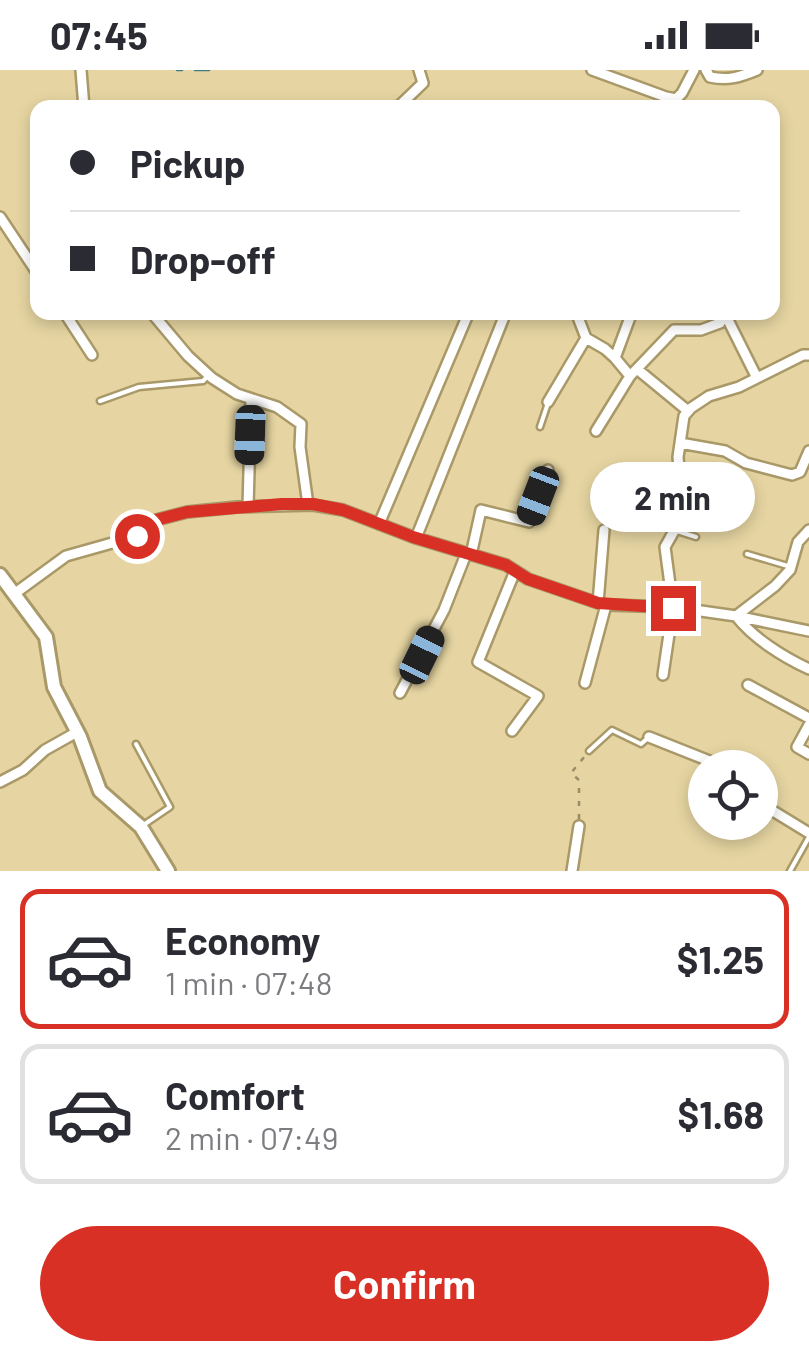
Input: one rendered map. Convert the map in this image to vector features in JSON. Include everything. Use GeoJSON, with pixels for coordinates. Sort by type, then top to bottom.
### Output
{"type":"FeatureCollection","features":[{"type":"Feature","properties":{"kind":"street"},"geometry":{"type":"LineString","coordinates":[[81,70],[83,100]]}},
{"type":"Feature","properties":{"kind":"street"},"geometry":{"type":"LineString","coordinates":[[406,100],[424,83],[420,70]]}},
{"type":"Feature","properties":{"kind":"street"},"geometry":{"type":"LineString","coordinates":[[592,70],[670,100]]}},
{"type":"Feature","properties":{"kind":"street"},"geometry":{"type":"LineString","coordinates":[[677,100],[694,70]]}},
{"type":"Feature","properties":{"kind":"street"},"geometry":{"type":"LineString","coordinates":[[706,70],[710,78],[721,80],[757,70]]}},
{"type":"Feature","properties":{"kind":"street"},"geometry":{"type":"LineString","coordinates":[[0,217],[30,262]]}},
{"type":"Feature","properties":{"kind":"street"},"geometry":{"type":"LineString","coordinates":[[69,320],[92,355]]}},
{"type":"Feature","properties":{"kind":"street"},"geometry":{"type":"LineString","coordinates":[[158,320],[209,375],[237,394],[277,408],[301,424],[300,447],[308,504]]}},
{"type":"Feature","properties":{"kind":"street"},"geometry":{"type":"LineString","coordinates":[[379,524],[466,320]]}},
{"type":"Feature","properties":{"kind":"street"},"geometry":{"type":"LineString","coordinates":[[416,538],[503,320]]}},
{"type":"Feature","properties":{"kind":"street"},"geometry":{"type":"LineString","coordinates":[[579,320],[586,338],[688,411]]}},
{"type":"Feature","properties":{"kind":"street"},"geometry":{"type":"LineString","coordinates":[[615,358],[629,320]]}},
{"type":"Feature","properties":{"kind":"street"},"geometry":{"type":"LineString","coordinates":[[596,432],[634,373],[674,330],[701,330],[721,320]]}},
{"type":"Feature","properties":{"kind":"street"},"geometry":{"type":"LineString","coordinates":[[728,320],[756,378]]}},
{"type":"Feature","properties":{"kind":"street"},"geometry":{"type":"LineString","coordinates":[[548,402],[586,338]]}},
{"type":"Feature","properties":{"kind":"street"},"geometry":{"type":"LineString","coordinates":[[662,675],[673,608],[665,547],[683,514],[678,457],[684,416],[708,396],[739,387],[809,355]]}},
{"type":"Feature","properties":{"kind":"street"},"geometry":{"type":"LineString","coordinates":[[248,506],[252,399]]}},
{"type":"Feature","properties":{"kind":"street"},"geometry":{"type":"LineString","coordinates":[[680,443],[725,451],[746,463],[792,475],[800,472],[809,451]]}},
{"type":"Feature","properties":{"kind":"street"},"geometry":{"type":"LineString","coordinates":[[400,692],[469,554],[481,510],[528,522],[548,470]]}},
{"type":"Feature","properties":{"kind":"street"},"geometry":{"type":"LineString","coordinates":[[14,594],[66,556],[137,536],[156,520],[187,512],[308,504],[343,510],[416,538],[506,565],[528,579],[602,604],[736,616],[809,632]]}},
{"type":"Feature","properties":{"kind":"street"},"geometry":{"type":"LineString","coordinates":[[585,683],[602,604],[604,530]]}},
{"type":"Feature","properties":{"kind":"street"},"geometry":{"type":"LineString","coordinates":[[736,616],[775,586],[791,567],[798,542],[809,530]]}},
{"type":"Feature","properties":{"kind":"street"},"geometry":{"type":"LineString","coordinates":[[512,732],[538,696],[478,662],[516,571]]}},
{"type":"Feature","properties":{"kind":"street"},"geometry":{"type":"LineString","coordinates":[[0,575],[46,636],[54,687],[100,791],[141,827],[162,869]]}},
{"type":"Feature","properties":{"kind":"street"},"geometry":{"type":"LineString","coordinates":[[736,616],[746,629],[809,669]]}},
{"type":"Feature","properties":{"kind":"street"},"geometry":{"type":"LineString","coordinates":[[748,685],[809,718]]}},
{"type":"Feature","properties":{"kind":"street"},"geometry":{"type":"LineString","coordinates":[[809,726],[797,747],[809,754]]}},
{"type":"Feature","properties":{"kind":"street"},"geometry":{"type":"LineString","coordinates":[[0,782],[24,770],[45,750],[77,732]]}},
{"type":"Feature","properties":{"kind":"street"},"geometry":{"type":"LineString","coordinates":[[648,737],[688,753]]}},
{"type":"Feature","properties":{"kind":"street"},"geometry":{"type":"LineString","coordinates":[[778,815],[809,835]]}},
{"type":"Feature","properties":{"kind":"street"},"geometry":{"type":"LineString","coordinates":[[572,871],[579,826]]}},
{"type":"Feature","properties":{"kind":"lane"},"geometry":{"type":"LineString","coordinates":[[100,402],[139,387],[203,381],[209,375]]}},
{"type":"Feature","properties":{"kind":"lane"},"geometry":{"type":"LineString","coordinates":[[540,427],[548,402]]}},
{"type":"Feature","properties":{"kind":"lane"},"geometry":{"type":"LineString","coordinates":[[674,530],[696,538]]}},
{"type":"Feature","properties":{"kind":"lane"},"geometry":{"type":"LineString","coordinates":[[747,554],[791,567]]}},
{"type":"Feature","properties":{"kind":"lane"},"geometry":{"type":"LineString","coordinates":[[589,751],[612,730],[641,744],[648,737]]}},
{"type":"Feature","properties":{"kind":"lane"},"geometry":{"type":"LineString","coordinates":[[136,744],[170,806],[141,827]]}},
{"type":"Feature","properties":{"kind":"lane"},"geometry":{"type":"LineString","coordinates":[[790,871],[809,835]]}},
{"type":"Feature","properties":{"kind":"path"},"geometry":{"type":"LineString","coordinates":[[579,826],[579,780],[571,773],[589,751]]}},
{"type":"Feature","properties":{"kind":"waterway"},"geometry":{"type":"LineString","coordinates":[[177,70],[182,70]]}},
{"type":"Feature","properties":{"kind":"waterway"},"geometry":{"type":"LineString","coordinates":[[195,70],[209,70]]}},
{"type":"Feature","properties":{"kind":"route"},"geometry":{"type":"LineString","coordinates":[[137,536],[156,520],[187,512],[313,504],[343,510],[413,537],[506,565],[528,579],[598,603],[673,608]]}}]}
